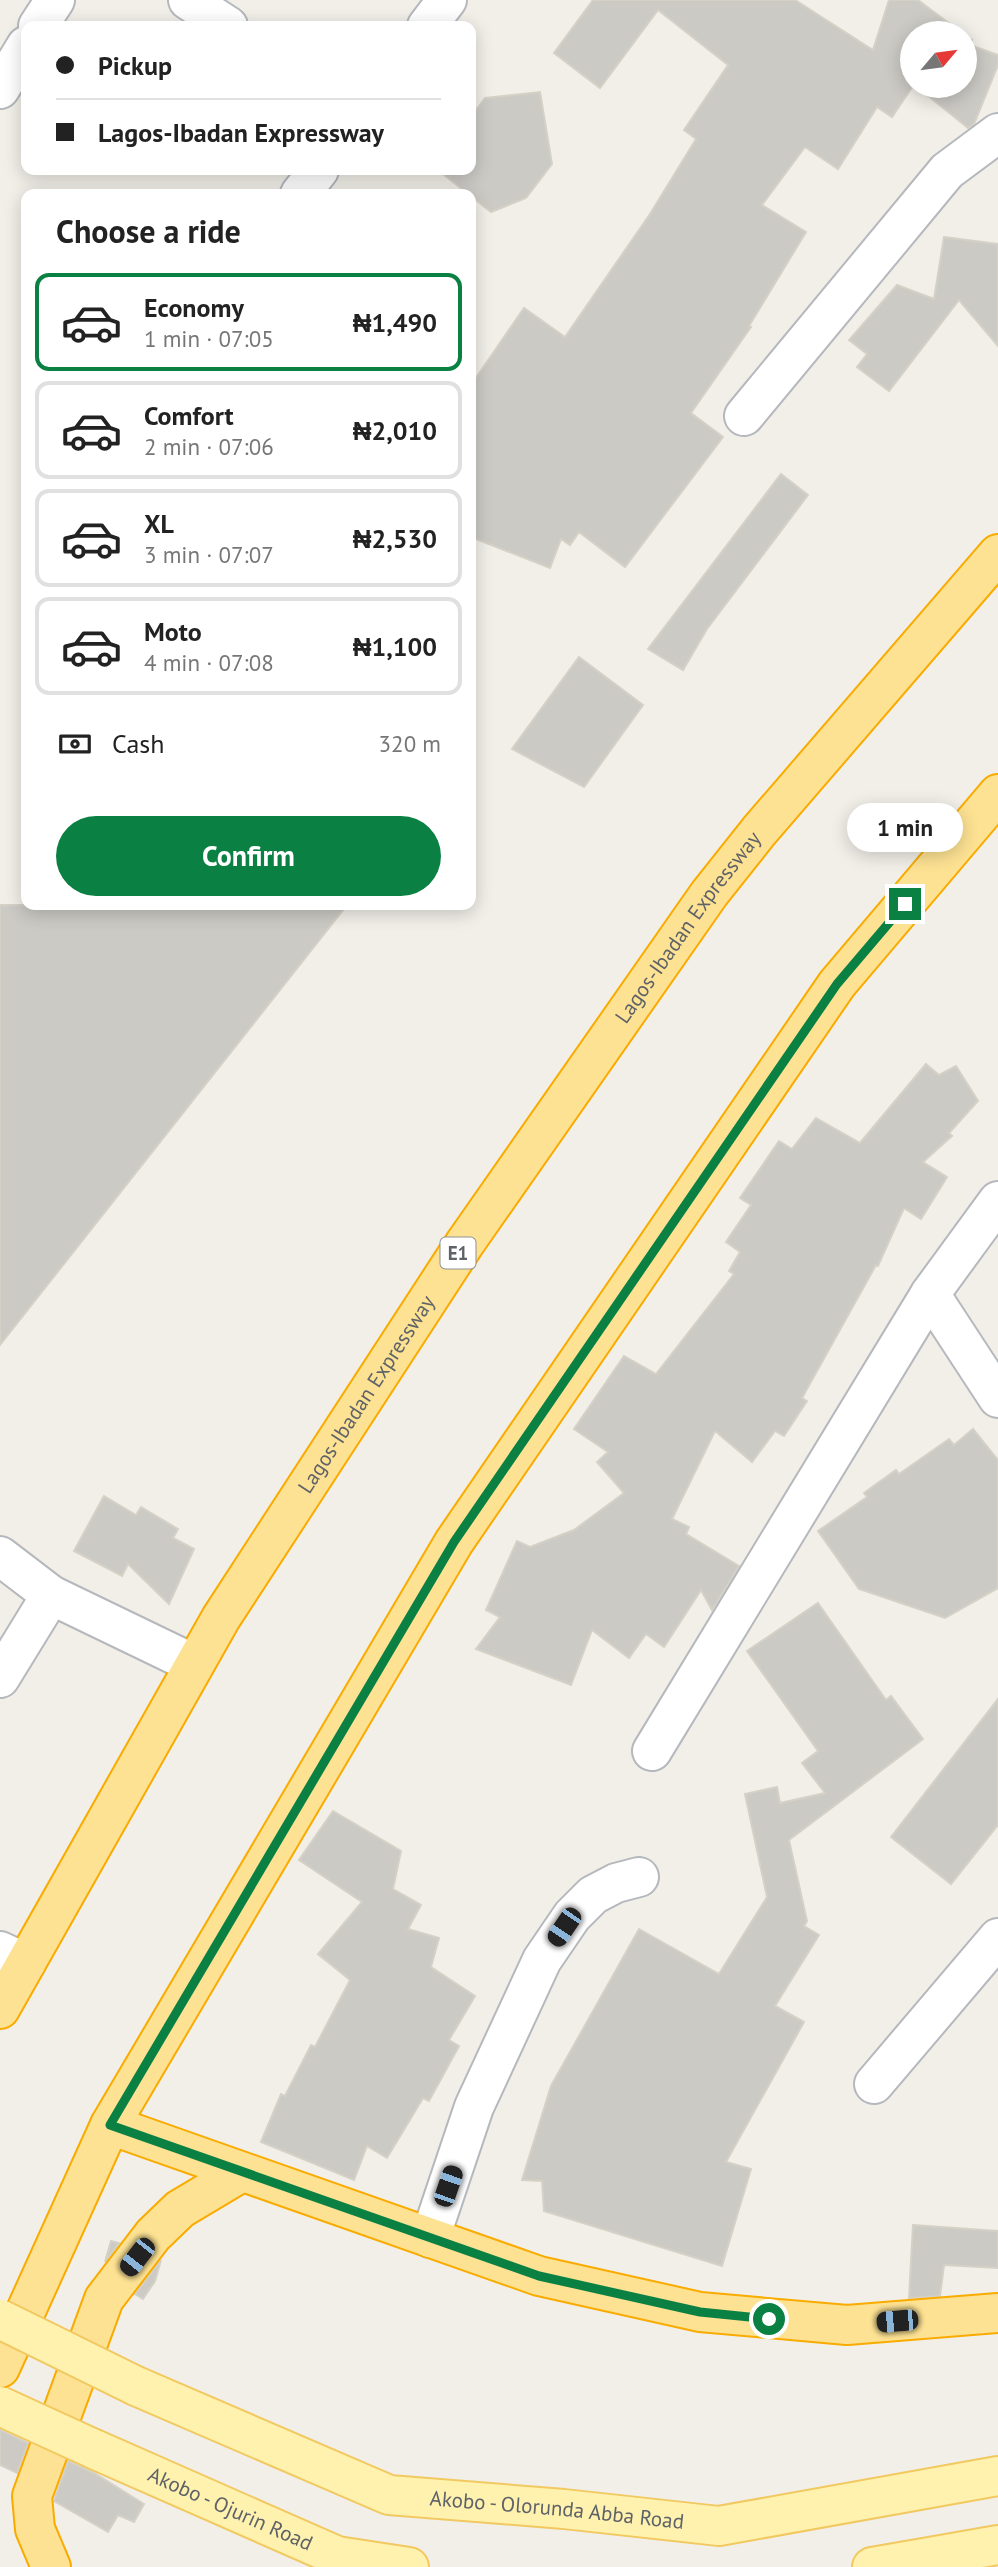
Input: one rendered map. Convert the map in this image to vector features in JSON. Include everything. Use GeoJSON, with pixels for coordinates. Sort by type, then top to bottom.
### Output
{"type":"FeatureCollection","features":[{"type":"Feature","properties":{"kind":"highway","name":"Lagos-Ibadan Expressway"},"geometry":{"type":"LineString","coordinates":[[0,2009],[13,1957],[235,1596],[464,1243],[709,894],[768,820],[998,554]]}},
{"type":"Feature","properties":{"kind":"highway"},"geometry":{"type":"LineString","coordinates":[[0,2368],[110,2125],[454,1542],[837,984],[998,794]]}},
{"type":"Feature","properties":{"kind":"highway"},"geometry":{"type":"LineString","coordinates":[[110,2125],[539,2276],[700,2312],[847,2325],[998,2313]]}},
{"type":"Feature","properties":{"kind":"highway"},"geometry":{"type":"LineString","coordinates":[[51,2567],[35,2529],[32,2496],[104,2299],[153,2235],[180,2209],[242,2172]]}},
{"type":"Feature","properties":{"kind":"main road","name":"Akobo - Olorunda Abba Road"},"geometry":{"type":"LineString","coordinates":[[0,2319],[136,2386],[389,2495],[564,2509],[719,2526],[998,2476]]}},
{"type":"Feature","properties":{"kind":"main road","name":"Akobo - Ojurin Road"},"geometry":{"type":"LineString","coordinates":[[0,2406],[337,2556],[409,2567]]}},
{"type":"Feature","properties":{"kind":"main road"},"geometry":{"type":"LineString","coordinates":[[872,2567],[998,2545]]}},
{"type":"Feature","properties":{"kind":"street"},"geometry":{"type":"LineString","coordinates":[[41,21],[55,0]]}},
{"type":"Feature","properties":{"kind":"street"},"geometry":{"type":"LineString","coordinates":[[188,0],[221,21]]}},
{"type":"Feature","properties":{"kind":"street"},"geometry":{"type":"LineString","coordinates":[[431,21],[447,0]]}},
{"type":"Feature","properties":{"kind":"street"},"geometry":{"type":"LineString","coordinates":[[0,89],[21,54]]}},
{"type":"Feature","properties":{"kind":"street"},"geometry":{"type":"LineString","coordinates":[[744,416],[947,171],[998,133]]}},
{"type":"Feature","properties":{"kind":"street"},"geometry":{"type":"LineString","coordinates":[[304,189],[315,175]]}},
{"type":"Feature","properties":{"kind":"street"},"geometry":{"type":"LineString","coordinates":[[652,1751],[930,1294],[998,1201]]}},
{"type":"Feature","properties":{"kind":"street"},"geometry":{"type":"LineString","coordinates":[[930,1294],[998,1398]]}},
{"type":"Feature","properties":{"kind":"street"},"geometry":{"type":"LineString","coordinates":[[0,1556],[51,1595],[194,1664]]}},
{"type":"Feature","properties":{"kind":"street"},"geometry":{"type":"LineString","coordinates":[[0,1678],[51,1595]]}},
{"type":"Feature","properties":{"kind":"street"},"geometry":{"type":"LineString","coordinates":[[430,2238],[474,2107],[542,1960],[572,1916],[593,1895],[616,1883],[639,1877]]}},
{"type":"Feature","properties":{"kind":"street"},"geometry":{"type":"LineString","coordinates":[[874,2084],[998,1938]]}},
{"type":"Feature","properties":{"kind":"building"},"geometry":{"type":"Polygon","coordinates":[[[593,0],[795,0],[873,50],[889,0],[918,0],[946,21],[900,21],[900,98],[905,98],[892,117],[877,107],[838,169],[805,147],[762,205],[806,232],[749,326],[751,327],[691,413],[723,437],[625,567],[579,532],[570,545],[561,539],[550,568],[476,539],[476,378],[524,308],[565,337],[650,214],[696,139],[684,130],[728,65],[658,10],[600,88],[554,53],[593,0]]]}},
{"type":"Feature","properties":{"kind":"building"},"geometry":{"type":"Polygon","coordinates":[[[977,48],[998,55],[998,65],[974,124],[968,128],[931,98],[977,98],[977,48]]]}},
{"type":"Feature","properties":{"kind":"building"},"geometry":{"type":"Polygon","coordinates":[[[540,92],[552,164],[526,198],[491,212],[476,200],[476,189],[462,189],[444,175],[476,175],[476,110],[485,98],[540,92]]]}},
{"type":"Feature","properties":{"kind":"building"},"geometry":{"type":"Polygon","coordinates":[[[944,237],[998,244],[998,346],[959,300],[889,391],[857,367],[867,354],[849,340],[897,285],[934,299],[944,237]]]}},
{"type":"Feature","properties":{"kind":"building"},"geometry":{"type":"Polygon","coordinates":[[[781,474],[808,495],[707,629],[683,670],[648,649],[781,474]]]}},
{"type":"Feature","properties":{"kind":"building"},"geometry":{"type":"Polygon","coordinates":[[[579,657],[643,705],[584,787],[512,749],[579,657]]]}},
{"type":"Feature","properties":{"kind":"building"},"geometry":{"type":"Polygon","coordinates":[[[0,905],[21,905],[21,910],[343,910],[0,1345],[0,905]]]}},
{"type":"Feature","properties":{"kind":"building"},"geometry":{"type":"Polygon","coordinates":[[[926,1064],[939,1075],[956,1066],[978,1101],[949,1133],[952,1136],[923,1162],[947,1177],[921,1219],[904,1208],[878,1266],[876,1265],[802,1398],[807,1401],[784,1436],[775,1431],[752,1462],[715,1431],[672,1519],[689,1527],[686,1534],[739,1566],[712,1610],[701,1590],[664,1647],[646,1634],[629,1658],[592,1630],[571,1685],[476,1649],[500,1617],[486,1610],[517,1541],[530,1547],[574,1530],[624,1493],[597,1462],[608,1452],[574,1429],[624,1356],[656,1374],[734,1274],[729,1271],[740,1252],[726,1242],[751,1205],[740,1198],[779,1141],[792,1149],[816,1118],[860,1143],[926,1064]]]}},
{"type":"Feature","properties":{"kind":"building"},"geometry":{"type":"Polygon","coordinates":[[[973,1429],[998,1460],[998,1588],[945,1618],[859,1589],[818,1531],[867,1497],[864,1493],[896,1470],[899,1474],[949,1439],[954,1445],[973,1429]]]}},
{"type":"Feature","properties":{"kind":"building"},"geometry":{"type":"Polygon","coordinates":[[[104,1496],[136,1515],[141,1507],[178,1529],[173,1538],[194,1549],[169,1604],[128,1564],[122,1576],[74,1551],[104,1496]]]}},
{"type":"Feature","properties":{"kind":"building"},"geometry":{"type":"Polygon","coordinates":[[[818,1603],[886,1700],[891,1696],[923,1739],[789,1840],[807,1921],[804,1926],[819,1935],[775,2006],[804,2022],[726,2162],[751,2169],[722,2266],[544,2211],[542,2181],[522,2180],[551,2086],[639,1929],[719,1974],[767,1897],[745,1794],[777,1787],[780,1803],[825,1793],[802,1763],[818,1751],[747,1651],[818,1603]]]}},
{"type":"Feature","properties":{"kind":"building"},"geometry":{"type":"Polygon","coordinates":[[[998,1699],[998,1825],[951,1884],[891,1837],[998,1699]]]}},
{"type":"Feature","properties":{"kind":"building"},"geometry":{"type":"Polygon","coordinates":[[[333,1811],[401,1851],[393,1889],[421,1905],[408,1929],[439,1938],[431,1967],[475,1996],[449,2040],[459,2046],[429,2101],[423,2098],[387,2158],[367,2146],[354,2180],[261,2142],[281,2094],[285,2096],[311,2045],[315,2047],[350,1980],[318,1954],[362,1902],[299,1860],[333,1811]]]}},
{"type":"Feature","properties":{"kind":"building"},"geometry":{"type":"Polygon","coordinates":[[[913,2225],[998,2231],[998,2268],[944,2265],[940,2296],[909,2298],[913,2225]]]}},
{"type":"Feature","properties":{"kind":"building"},"geometry":{"type":"Polygon","coordinates":[[[111,2241],[119,2243],[105,2262],[111,2241]]]}},
{"type":"Feature","properties":{"kind":"building"},"geometry":{"type":"Polygon","coordinates":[[[161,2260],[155,2281],[143,2299],[135,2294],[161,2260]]]}},
{"type":"Feature","properties":{"kind":"building"},"geometry":{"type":"Polygon","coordinates":[[[0,2430],[28,2443],[17,2473],[0,2465],[0,2430]]]}},
{"type":"Feature","properties":{"kind":"building"},"geometry":{"type":"Polygon","coordinates":[[[68,2461],[94,2473],[144,2504],[134,2522],[118,2515],[108,2532],[54,2501],[68,2461]]]}},
{"type":"Feature","properties":{"kind":"route"},"geometry":{"type":"LineString","coordinates":[[769,2319],[700,2312],[539,2276],[110,2125],[454,1542],[837,984],[905,904]]}}]}
